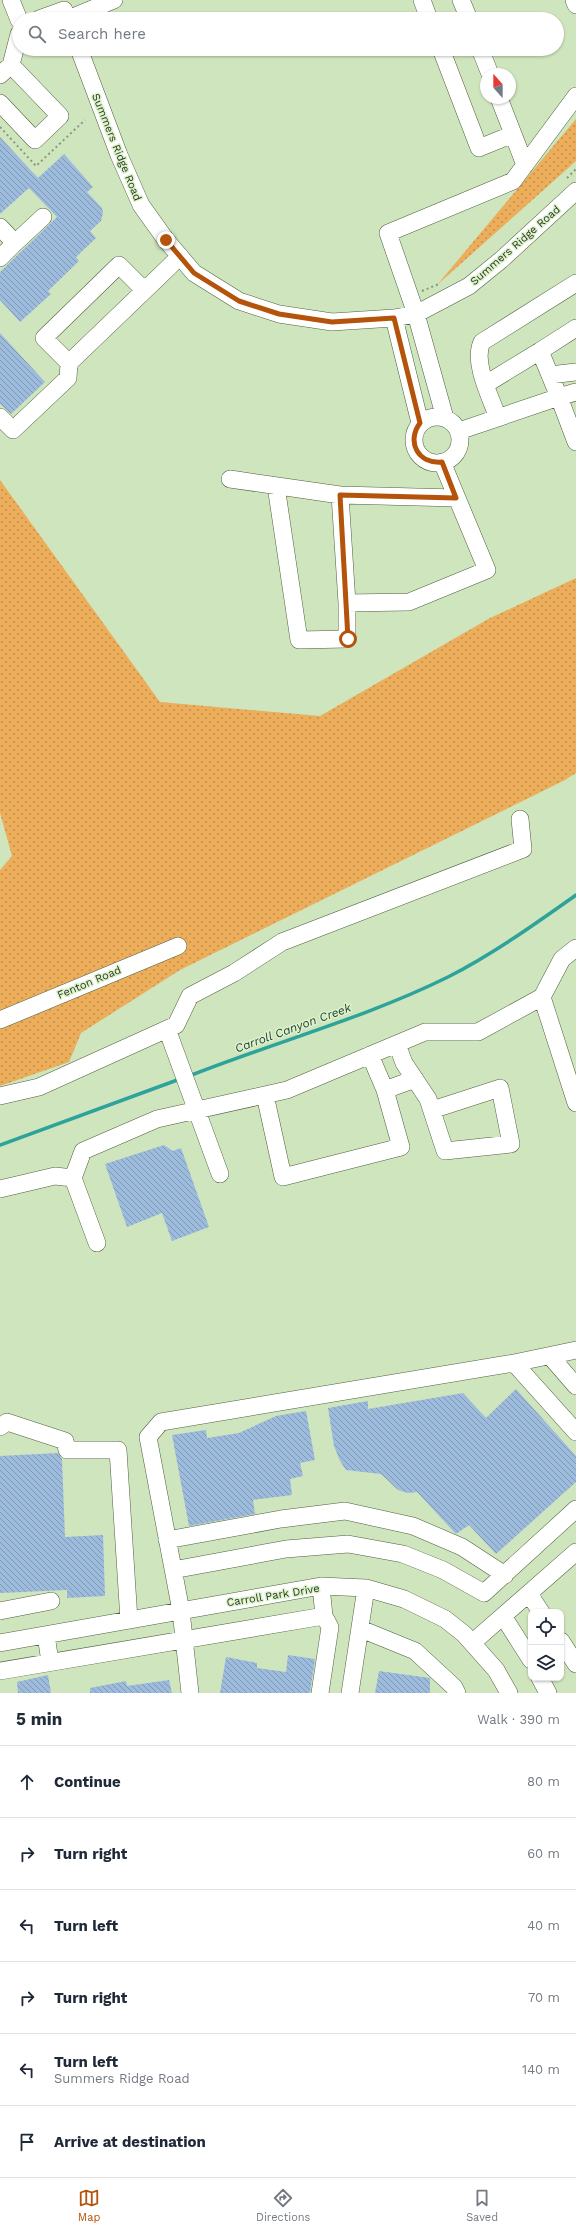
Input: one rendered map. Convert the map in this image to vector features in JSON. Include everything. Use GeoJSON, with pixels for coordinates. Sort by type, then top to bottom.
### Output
{"type":"FeatureCollection","features":[{"type":"Feature","properties":{"kind":"street"},"geometry":{"type":"LineString","coordinates":[[11,0],[16,12]]}},
{"type":"Feature","properties":{"kind":"street"},"geometry":{"type":"LineString","coordinates":[[64,8],[114,0]]}},
{"type":"Feature","properties":{"kind":"street"},"geometry":{"type":"LineString","coordinates":[[422,0],[426,12]]}},
{"type":"Feature","properties":{"kind":"street"},"geometry":{"type":"LineString","coordinates":[[462,0],[466,12]]}},
{"type":"Feature","properties":{"kind":"street"},"geometry":{"type":"LineString","coordinates":[[574,0],[576,5]]}},
{"type":"Feature","properties":{"kind":"street"},"geometry":{"type":"LineString","coordinates":[[0,103],[35,140],[60,116],[5,70],[12,52]]}},
{"type":"Feature","properties":{"kind":"street","name":"Summers Ridge Road"},"geometry":{"type":"LineString","coordinates":[[81,56],[118,155],[141,205],[180,256],[194,273],[239,301],[279,314],[332,322],[394,318],[416,314],[469,286],[501,260],[569,187]]}},
{"type":"Feature","properties":{"kind":"street"},"geometry":{"type":"LineString","coordinates":[[444,56],[480,148],[513,134]]}},
{"type":"Feature","properties":{"kind":"street"},"geometry":{"type":"LineString","coordinates":[[483,56],[488,68]]}},
{"type":"Feature","properties":{"kind":"street"},"geometry":{"type":"LineString","coordinates":[[445,418],[416,314],[388,233],[513,181],[576,96]]}},
{"type":"Feature","properties":{"kind":"street"},"geometry":{"type":"LineString","coordinates":[[501,104],[525,165]]}},
{"type":"Feature","properties":{"kind":"street"},"geometry":{"type":"LineString","coordinates":[[0,258],[43,217]]}},
{"type":"Feature","properties":{"kind":"street"},"geometry":{"type":"LineString","coordinates":[[0,227],[15,243]]}},
{"type":"Feature","properties":{"kind":"street"},"geometry":{"type":"LineString","coordinates":[[0,417],[13,430],[68,378],[69,363],[180,256]]}},
{"type":"Feature","properties":{"kind":"street"},"geometry":{"type":"LineString","coordinates":[[69,363],[44,338],[119,265],[144,290]]}},
{"type":"Feature","properties":{"kind":"street"},"geometry":{"type":"LineString","coordinates":[[498,418],[478,356],[482,342],[576,283]]}},
{"type":"Feature","properties":{"kind":"street"},"geometry":{"type":"LineString","coordinates":[[394,318],[420,423]]}},
{"type":"Feature","properties":{"kind":"street"},"geometry":{"type":"LineString","coordinates":[[486,384],[576,328]]}},
{"type":"Feature","properties":{"kind":"street"},"geometry":{"type":"LineString","coordinates":[[540,351],[576,442]]}},
{"type":"Feature","properties":{"kind":"street"},"geometry":{"type":"LineString","coordinates":[[550,375],[576,372]]}},
{"type":"Feature","properties":{"kind":"street"},"geometry":{"type":"LineString","coordinates":[[459,432],[576,392]]}},
{"type":"Feature","properties":{"kind":"street"},"geometry":{"type":"LineString","coordinates":[[432,417],[445,418],[455,426],[459,432],[459,445],[453,456],[442,462],[435,463],[423,458],[415,448],[414,435],[420,423],[432,417]]}},
{"type":"Feature","properties":{"kind":"street"},"geometry":{"type":"LineString","coordinates":[[346,603],[409,602],[487,570],[442,462]]}},
{"type":"Feature","properties":{"kind":"street"},"geometry":{"type":"LineString","coordinates":[[230,479],[340,495],[456,498]]}},
{"type":"Feature","properties":{"kind":"street"},"geometry":{"type":"LineString","coordinates":[[276,486],[299,640],[348,639],[340,495]]}},
{"type":"Feature","properties":{"kind":"street"},"geometry":{"type":"LineString","coordinates":[[0,1096],[39,1087],[176,1025],[190,996],[234,973],[282,942],[522,849],[520,819]]}},
{"type":"Feature","properties":{"kind":"street","name":"Fenton Road"},"geometry":{"type":"LineString","coordinates":[[0,1020],[178,946]]}},
{"type":"Feature","properties":{"kind":"street"},"geometry":{"type":"LineString","coordinates":[[97,1243],[73,1178],[83,1151],[158,1120],[287,1090],[424,1032],[478,1032],[542,997],[562,959],[576,948]]}},
{"type":"Feature","properties":{"kind":"street"},"geometry":{"type":"LineString","coordinates":[[542,997],[570,1063],[576,1103]]}},
{"type":"Feature","properties":{"kind":"street"},"geometry":{"type":"LineString","coordinates":[[167,1029],[220,1174]]}},
{"type":"Feature","properties":{"kind":"street"},"geometry":{"type":"LineString","coordinates":[[397,1044],[404,1063],[428,1099],[445,1151],[511,1144],[500,1088],[432,1110]]}},
{"type":"Feature","properties":{"kind":"street"},"geometry":{"type":"LineString","coordinates":[[265,1095],[283,1177],[401,1147],[386,1090],[370,1055]]}},
{"type":"Feature","properties":{"kind":"street"},"geometry":{"type":"LineString","coordinates":[[386,1090],[415,1079]]}},
{"type":"Feature","properties":{"kind":"street"},"geometry":{"type":"LineString","coordinates":[[0,1189],[55,1176],[73,1178]]}},
{"type":"Feature","properties":{"kind":"street"},"geometry":{"type":"LineString","coordinates":[[190,1693],[181,1611],[148,1437],[161,1422],[550,1356],[576,1350]]}},
{"type":"Feature","properties":{"kind":"street"},"geometry":{"type":"LineString","coordinates":[[550,1356],[576,1386]]}},
{"type":"Feature","properties":{"kind":"street"},"geometry":{"type":"LineString","coordinates":[[514,1362],[576,1432]]}},
{"type":"Feature","properties":{"kind":"street"},"geometry":{"type":"LineString","coordinates":[[0,1427],[7,1422],[66,1441],[67,1450],[118,1450],[129,1620]]}},
{"type":"Feature","properties":{"kind":"street"},"geometry":{"type":"LineString","coordinates":[[173,1570],[286,1549],[348,1544],[403,1554],[443,1570],[484,1593],[576,1509]]}},
{"type":"Feature","properties":{"kind":"street"},"geometry":{"type":"LineString","coordinates":[[167,1540],[281,1519],[345,1511],[413,1526],[462,1547],[504,1575]]}},
{"type":"Feature","properties":{"kind":"street"},"geometry":{"type":"LineString","coordinates":[[472,1643],[576,1552]]}},
{"type":"Feature","properties":{"kind":"street"},"geometry":{"type":"LineString","coordinates":[[320,1693],[330,1627],[324,1616],[321,1586]]}},
{"type":"Feature","properties":{"kind":"street","name":"Carroll Park Drive"},"geometry":{"type":"LineString","coordinates":[[0,1643],[321,1586],[366,1588],[404,1599],[445,1619],[472,1643],[496,1670],[509,1693]]}},
{"type":"Feature","properties":{"kind":"street"},"geometry":{"type":"LineString","coordinates":[[350,1693],[366,1588]]}},
{"type":"Feature","properties":{"kind":"street"},"geometry":{"type":"LineString","coordinates":[[529,1594],[539,1609]]}},
{"type":"Feature","properties":{"kind":"street"},"geometry":{"type":"LineString","coordinates":[[0,1611],[51,1601]]}},
{"type":"Feature","properties":{"kind":"street"},"geometry":{"type":"LineString","coordinates":[[0,1671],[324,1616]]}},
{"type":"Feature","properties":{"kind":"street"},"geometry":{"type":"LineString","coordinates":[[503,1616],[528,1655]]}},
{"type":"Feature","properties":{"kind":"street"},"geometry":{"type":"LineString","coordinates":[[360,1629],[415,1651],[454,1687],[457,1693]]}},
{"type":"Feature","properties":{"kind":"street"},"geometry":{"type":"LineString","coordinates":[[46,1635],[50,1662]]}},
{"type":"Feature","properties":{"kind":"street"},"geometry":{"type":"LineString","coordinates":[[564,1645],[576,1664],[576,1671]]}},
{"type":"Feature","properties":{"kind":"street"},"geometry":{"type":"LineString","coordinates":[[542,1681],[548,1693]]}},
{"type":"Feature","properties":{"kind":"path"},"geometry":{"type":"LineString","coordinates":[[569,187],[576,169]]}},
{"type":"Feature","properties":{"kind":"path"},"geometry":{"type":"LineString","coordinates":[[410,295],[443,283]]}},
{"type":"Feature","properties":{"kind":"shaded area"},"geometry":{"type":"Polygon","coordinates":[[[576,119],[576,161],[437,285],[576,119]]]}},
{"type":"Feature","properties":{"kind":"shaded area"},"geometry":{"type":"Polygon","coordinates":[[[0,480],[160,702],[320,716],[490,618],[576,578],[576,773],[565,780],[180,970],[81,1033],[69,1062],[0,1086],[0,870],[12,856],[0,813],[0,480]]]}},
{"type":"Feature","properties":{"kind":"building"},"geometry":{"type":"Polygon","coordinates":[[[0,137],[38,178],[64,154],[93,187],[87,192],[102,208],[103,213],[101,221],[90,231],[96,238],[76,257],[79,261],[48,291],[51,294],[20,322],[0,300],[0,272],[57,217],[29,188],[0,214],[0,137]]]}},
{"type":"Feature","properties":{"kind":"building"},"geometry":{"type":"Polygon","coordinates":[[[0,333],[45,382],[11,414],[0,404],[0,333]]]}},
{"type":"Feature","properties":{"kind":"building"},"geometry":{"type":"Polygon","coordinates":[[[164,1145],[173,1151],[181,1148],[209,1227],[172,1241],[162,1213],[127,1227],[105,1164],[164,1145]]]}},
{"type":"Feature","properties":{"kind":"building"},"geometry":{"type":"Polygon","coordinates":[[[516,1389],[576,1456],[576,1482],[496,1554],[469,1525],[456,1534],[417,1492],[408,1493],[398,1490],[381,1474],[346,1470],[340,1461],[334,1446],[328,1408],[368,1401],[368,1409],[463,1393],[486,1418],[516,1389]]]}},
{"type":"Feature","properties":{"kind":"building"},"geometry":{"type":"Polygon","coordinates":[[[306,1411],[315,1460],[300,1463],[303,1476],[290,1479],[292,1495],[253,1500],[255,1514],[189,1526],[172,1435],[206,1430],[207,1438],[239,1433],[276,1416],[306,1411]]]}},
{"type":"Feature","properties":{"kind":"building"},"geometry":{"type":"Polygon","coordinates":[[[58,1453],[62,1459],[65,1537],[103,1535],[105,1596],[67,1598],[67,1590],[0,1593],[0,1456],[58,1453]]]}},
{"type":"Feature","properties":{"kind":"building"},"geometry":{"type":"Polygon","coordinates":[[[288,1655],[315,1659],[310,1693],[220,1693],[226,1657],[257,1663],[257,1668],[286,1672],[288,1655]]]}},
{"type":"Feature","properties":{"kind":"building"},"geometry":{"type":"Polygon","coordinates":[[[379,1671],[430,1678],[430,1693],[375,1693],[379,1671]]]}},
{"type":"Feature","properties":{"kind":"building"},"geometry":{"type":"Polygon","coordinates":[[[48,1675],[51,1693],[18,1693],[17,1682],[48,1675]]]}},
{"type":"Feature","properties":{"kind":"building"},"geometry":{"type":"Polygon","coordinates":[[[169,1680],[172,1693],[90,1693],[90,1688],[126,1681],[127,1686],[169,1680]]]}},
{"type":"Feature","properties":{"kind":"waterway","name":"Carroll Canyon Creek"},"geometry":{"type":"LineString","coordinates":[[189,1076],[417,992],[465,968],[497,949],[576,895]]}},
{"type":"Feature","properties":{"kind":"waterway","name":"Carroll Canyon Creek"},"geometry":{"type":"LineString","coordinates":[[0,1145],[180,1079]]}},
{"type":"Feature","properties":{"kind":"route"},"geometry":{"type":"LineString","coordinates":[[166,240],[194,273],[239,301],[279,314],[332,322],[394,318],[420,423],[416,428],[414,435],[415,448],[418,454],[423,458],[435,463],[442,462],[456,498],[340,495],[348,639]]}}]}
